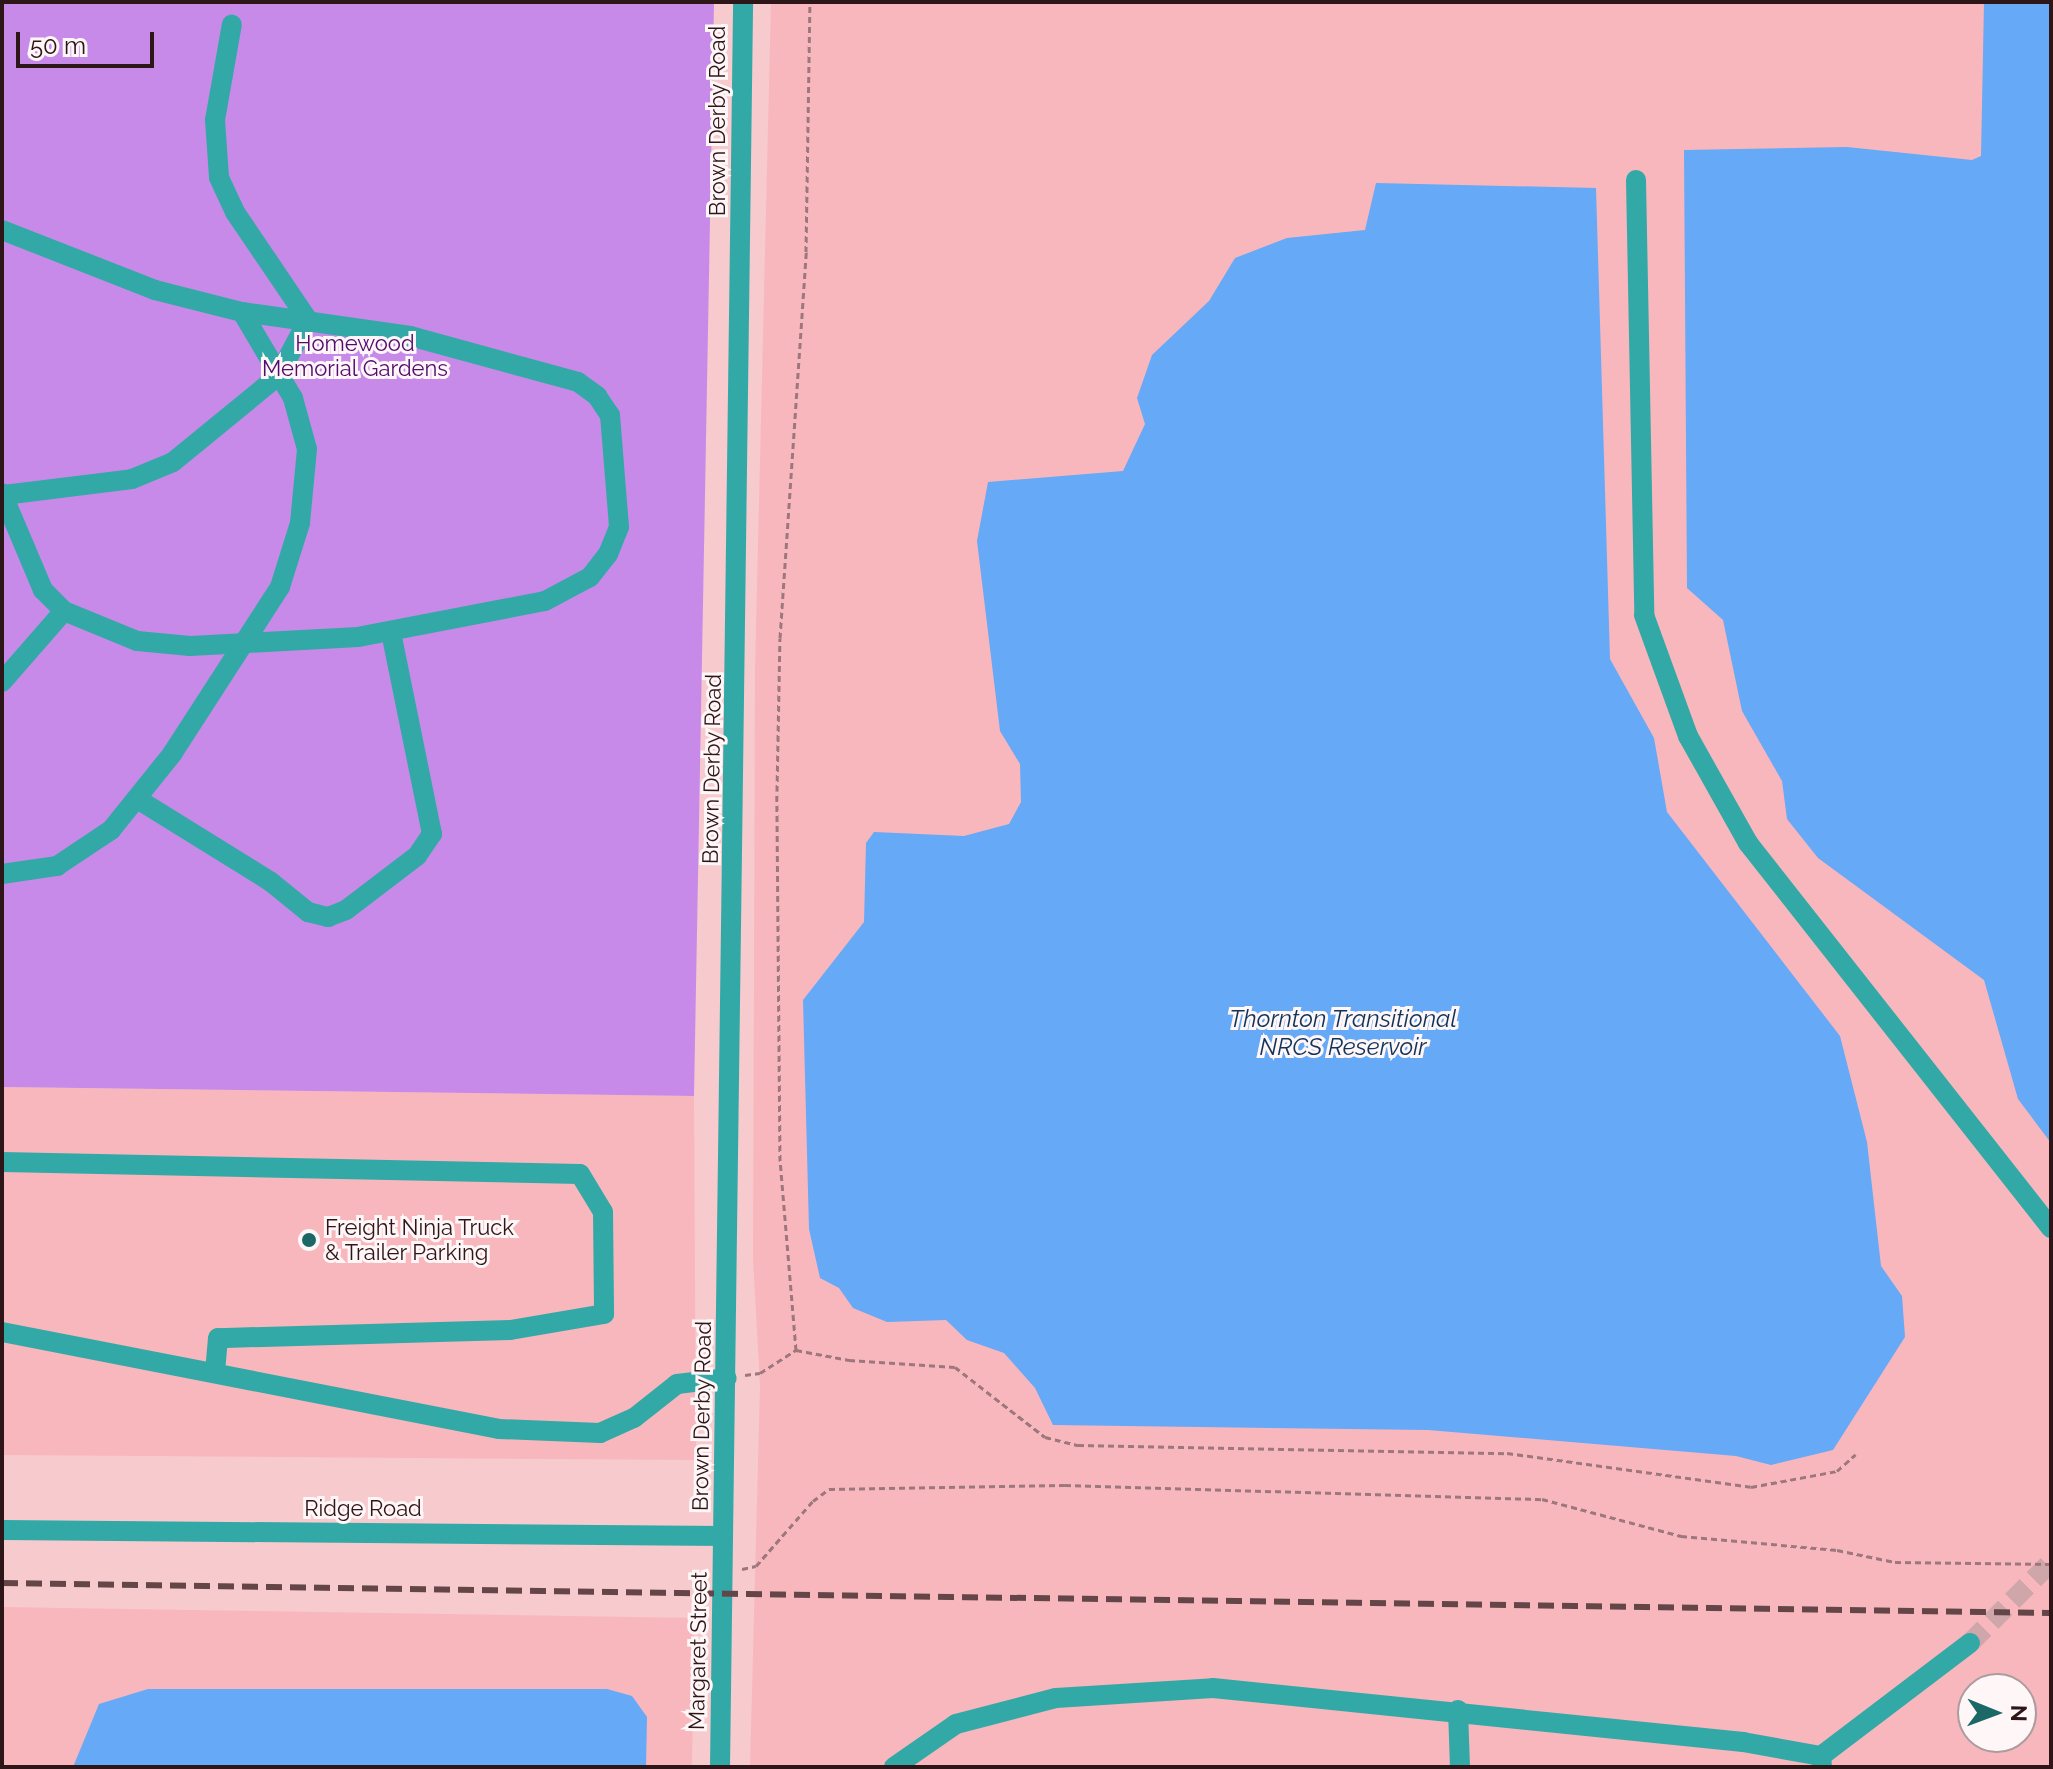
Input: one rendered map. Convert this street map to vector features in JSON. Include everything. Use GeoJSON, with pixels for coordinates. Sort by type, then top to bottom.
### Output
{"type":"FeatureCollection","features":[{"type":"Feature","properties":{"kind":"street","name":"Brown Derby Road"},"geometry":{"type":"LineString","coordinates":[[723,1536],[743,2]]}},
{"type":"Feature","properties":{"kind":"street"},"geometry":{"type":"LineString","coordinates":[[232,24],[215,120],[215,160],[235,212],[308,320]]}},
{"type":"Feature","properties":{"kind":"street"},"geometry":{"type":"LineString","coordinates":[[1636,180],[1644,615],[1688,736],[1748,843],[2051,1228]]}},
{"type":"Feature","properties":{"kind":"street"},"geometry":{"type":"LineString","coordinates":[[2,230],[55,246],[132,283],[251,313],[308,320],[410,336],[561,376],[597,396],[613,428],[619,527],[608,554],[590,577],[545,601],[391,633],[190,646],[137,641],[64,611],[43,590],[3,494],[151,472],[197,445],[278,376],[308,320]]}},
{"type":"Feature","properties":{"kind":"street"},"geometry":{"type":"LineString","coordinates":[[251,313],[283,283]]}},
{"type":"Feature","properties":{"kind":"street"},"geometry":{"type":"LineString","coordinates":[[2,874],[44,871],[74,858],[139,800],[201,712],[240,642],[280,587],[304,495],[305,434],[251,313]]}},
{"type":"Feature","properties":{"kind":"street"},"geometry":{"type":"LineString","coordinates":[[2,682],[64,611]]}},
{"type":"Feature","properties":{"kind":"street"},"geometry":{"type":"LineString","coordinates":[[139,800],[271,882],[308,912],[328,917],[346,910],[417,856],[432,834],[391,633]]}},
{"type":"Feature","properties":{"kind":"street"},"geometry":{"type":"LineString","coordinates":[[2,1162],[580,1174],[603,1212],[604,1314],[510,1330],[218,1338],[215,1371]]}},
{"type":"Feature","properties":{"kind":"street"},"geometry":{"type":"LineString","coordinates":[[2,1332],[215,1371],[499,1429],[600,1433],[634,1418],[677,1384],[727,1378]]}},
{"type":"Feature","properties":{"kind":"street","name":"Ridge Road"},"geometry":{"type":"LineString","coordinates":[[2,1530],[723,1536]]}},
{"type":"Feature","properties":{"kind":"street","name":"Margaret Street"},"geometry":{"type":"LineString","coordinates":[[720,1767],[723,1536]]}},
{"type":"Feature","properties":{"kind":"street"},"geometry":{"type":"LineString","coordinates":[[894,1767],[956,1724],[1056,1698],[1213,1688],[1458,1710],[1822,1761],[1970,1643]]}},
{"type":"Feature","properties":{"kind":"street"},"geometry":{"type":"LineString","coordinates":[[1458,1710],[1460,1767]]}},
{"type":"Feature","properties":{"kind":"path"},"geometry":{"type":"LineString","coordinates":[[796,1350],[779,1146],[777,806],[780,638],[806,252],[810,2]]}},
{"type":"Feature","properties":{"kind":"path"},"geometry":{"type":"LineString","coordinates":[[727,1378],[760,1373],[796,1350],[849,1360],[955,1367],[1045,1437],[1078,1445],[1507,1453],[1751,1487],[1837,1471],[1856,1454]]}},
{"type":"Feature","properties":{"kind":"path"},"geometry":{"type":"LineString","coordinates":[[723,1572],[756,1566],[813,1501],[829,1489],[882,1486],[1065,1485],[1542,1499],[1681,1536],[1837,1550],[1895,1562],[2051,1564]]}},
{"type":"Feature","properties":{"kind":"shaded area"},"geometry":{"type":"Polygon","coordinates":[[[771,2],[2051,2],[2051,1767],[750,1767],[760,1386],[753,1258],[755,669],[771,2]]]}},
{"type":"Feature","properties":{"kind":"shaded area","name":"Freight Ninja Truck & Trailer Parking"},"geometry":{"type":"Polygon","coordinates":[[[2,1087],[694,1096],[696,1460],[2,1455],[2,1087]]]}},
{"type":"Feature","properties":{"kind":"shaded area"},"geometry":{"type":"Polygon","coordinates":[[[2,1607],[694,1618],[692,1767],[2,1767],[2,1607]]]}},
{"type":"Feature","properties":{"kind":"green space","name":"Homewood Memorial Gardens"},"geometry":{"type":"Polygon","coordinates":[[[2,2],[714,2],[694,1096],[2,1087],[2,2]]]}},
{"type":"Feature","properties":{"kind":"water"},"geometry":{"type":"Polygon","coordinates":[[[1984,2],[2051,2],[2051,1143],[2018,1099],[1984,980],[1818,858],[1787,819],[1782,781],[1742,711],[1723,620],[1687,588],[1684,150],[1847,147],[1972,160],[1981,156],[1984,2]]]}},
{"type":"Feature","properties":{"kind":"water","name":"Thornton Transitional NRCS Reservoir"},"geometry":{"type":"Polygon","coordinates":[[[1376,183],[1596,188],[1610,659],[1654,738],[1667,812],[1840,1036],[1867,1142],[1881,1266],[1902,1296],[1905,1337],[1833,1450],[1771,1465],[1736,1456],[1428,1430],[1053,1425],[1035,1388],[1004,1353],[967,1340],[946,1320],[887,1322],[853,1308],[839,1288],[820,1278],[809,1229],[803,1000],[864,922],[866,843],[874,832],[964,836],[1009,824],[1021,802],[1020,764],[1000,731],[977,541],[988,482],[1123,471],[1145,424],[1137,398],[1152,355],[1209,301],[1235,258],[1287,238],[1365,230],[1376,183]]]}},
{"type":"Feature","properties":{"kind":"water"},"geometry":{"type":"Polygon","coordinates":[[[148,1689],[607,1689],[632,1696],[647,1717],[646,1767],[73,1767],[99,1704],[148,1689]]]}},
{"type":"Feature","properties":{"kind":"tunnel"},"geometry":{"type":"LineString","coordinates":[[1970,1643],[2051,1562]]}},
{"type":"Feature","properties":{"kind":"railway"},"geometry":{"type":"LineString","coordinates":[[2,1583],[2051,1613]]}},
{"type":"Feature","properties":{"kind":"place","name":"Freight Ninja Truck & Trailer Parking"},"geometry":{"type":"Point","coordinates":[309,1240]}}]}
